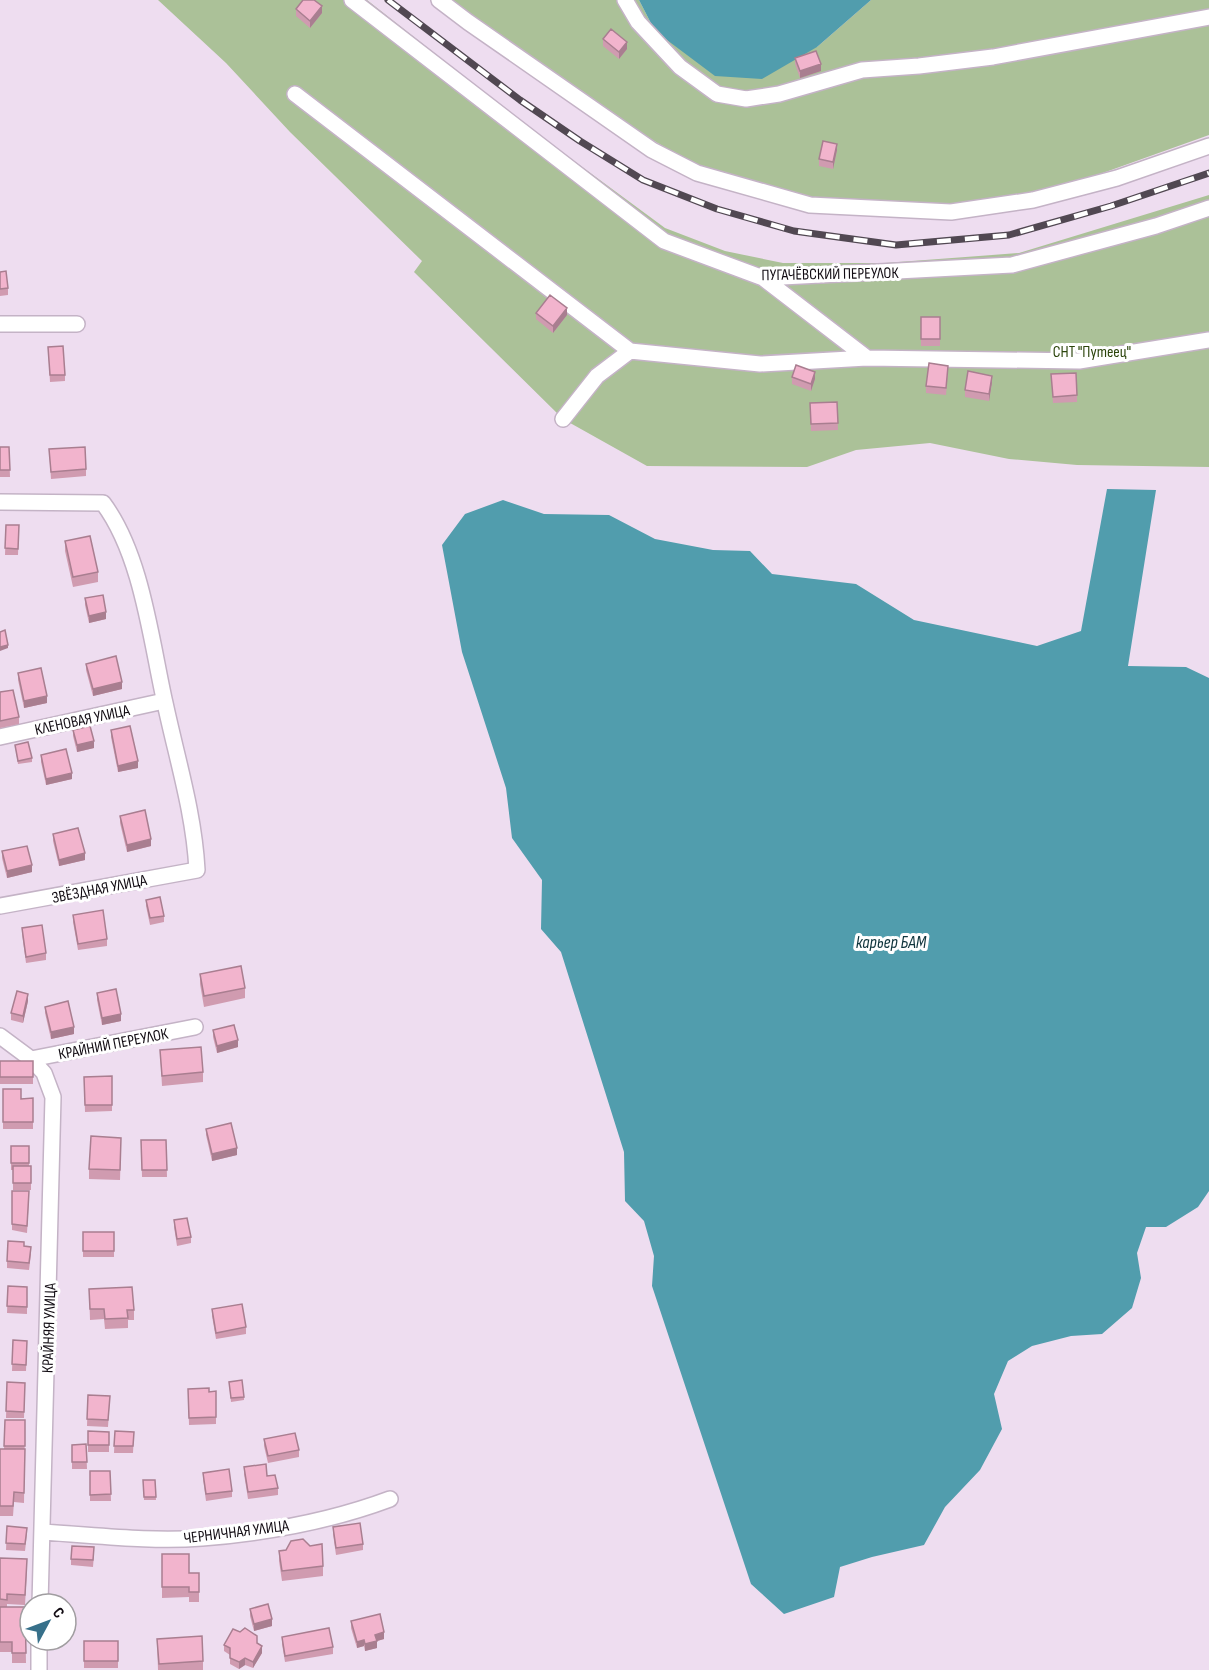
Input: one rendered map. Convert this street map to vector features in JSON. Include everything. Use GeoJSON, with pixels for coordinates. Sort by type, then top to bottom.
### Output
{"type":"FeatureCollection","features":[{"type":"Feature","properties":{"kind":"street","name":"ПУГАЧЁВСКИЙ ПЕРЕУЛОК"},"geometry":{"type":"LineString","coordinates":[[352,0],[664,241],[763,278],[1012,265],[1156,226],[1209,208]]}},
{"type":"Feature","properties":{"kind":"street"},"geometry":{"type":"LineString","coordinates":[[439,0],[652,150],[697,173],[810,205],[951,212],[1033,200],[1117,178],[1209,146]]}},
{"type":"Feature","properties":{"kind":"street"},"geometry":{"type":"LineString","coordinates":[[625,0],[638,22],[680,68],[717,94],[746,99],[779,94],[862,70],[993,57],[1209,17]]}},
{"type":"Feature","properties":{"kind":"street"},"geometry":{"type":"LineString","coordinates":[[295,94],[630,351],[760,364],[867,358],[1079,361],[1209,340]]}},
{"type":"Feature","properties":{"kind":"street"},"geometry":{"type":"LineString","coordinates":[[763,278],[867,358]]}},
{"type":"Feature","properties":{"kind":"street"},"geometry":{"type":"LineString","coordinates":[[0,324],[77,324]]}},
{"type":"Feature","properties":{"kind":"street"},"geometry":{"type":"LineString","coordinates":[[563,419],[597,376],[630,351]]}},
{"type":"Feature","properties":{"kind":"street"},"geometry":{"type":"LineString","coordinates":[[0,502],[103,503],[112,515],[133,563],[153,643],[164,701]]}},
{"type":"Feature","properties":{"kind":"street","name":"КЛЕНОВАЯ УЛИЦА"},"geometry":{"type":"LineString","coordinates":[[0,737],[164,701]]}},
{"type":"Feature","properties":{"kind":"street","name":"ЗВЁЗДНАЯ УЛИЦА"},"geometry":{"type":"LineString","coordinates":[[0,906],[197,870],[196,836],[164,701]]}},
{"type":"Feature","properties":{"kind":"street","name":"КРАЙНИЙ ПЕРЕУЛОК"},"geometry":{"type":"LineString","coordinates":[[31,1059],[195,1027]]}},
{"type":"Feature","properties":{"kind":"street","name":"КРАЙНЯЯ УЛИЦА"},"geometry":{"type":"LineString","coordinates":[[0,1036],[31,1059],[44,1073],[53,1096],[40,1592]]}},
{"type":"Feature","properties":{"kind":"street","name":"ЧЕРНИЧНАЯ УЛИЦА"},"geometry":{"type":"LineString","coordinates":[[42,1532],[145,1538],[201,1538],[324,1519],[365,1508],[390,1498]]}},
{"type":"Feature","properties":{"kind":"street"},"geometry":{"type":"LineString","coordinates":[[39,1652],[39,1670]]}},
{"type":"Feature","properties":{"kind":"green space","name":"СНТ \"Путеец\""},"geometry":{"type":"Polygon","coordinates":[[[158,0],[367,0],[528,127],[665,228],[725,251],[783,263],[885,263],[1019,253],[1209,195],[1209,467],[1077,465],[1009,459],[930,443],[856,450],[807,467],[647,466],[563,419],[414,272],[422,261],[290,132],[226,63],[158,0]]]}},
{"type":"Feature","properties":{"kind":"green space"},"geometry":{"type":"Polygon","coordinates":[[[450,0],[639,0],[655,31],[817,47],[871,0],[1209,0],[1209,135],[1058,189],[944,207],[803,197],[698,166],[626,125],[450,0]]]}},
{"type":"Feature","properties":{"kind":"water"},"geometry":{"type":"Polygon","coordinates":[[[639,0],[871,0],[817,47],[762,79],[715,76],[655,31],[639,0]]]}},
{"type":"Feature","properties":{"kind":"water","name":"карьер БАМ"},"geometry":{"type":"Polygon","coordinates":[[[1107,489],[1156,490],[1128,666],[1186,667],[1209,678],[1209,1191],[1198,1207],[1166,1227],[1146,1227],[1137,1253],[1141,1278],[1132,1308],[1102,1334],[1071,1336],[1032,1346],[1008,1361],[994,1394],[1002,1429],[980,1470],[945,1507],[924,1545],[840,1567],[834,1597],[784,1614],[751,1584],[652,1286],[654,1256],[644,1221],[625,1201],[624,1152],[561,952],[541,929],[542,880],[512,838],[506,788],[462,652],[442,545],[465,514],[503,500],[544,514],[609,515],[655,539],[713,550],[750,551],[772,574],[856,584],[914,620],[1037,646],[1081,631],[1107,489]]]}},
{"type":"Feature","properties":{"kind":"building"},"geometry":{"type":"Polygon","coordinates":[[[303,0],[314,0],[322,6],[310,21],[296,9],[303,0]]]}},
{"type":"Feature","properties":{"kind":"building"},"geometry":{"type":"Polygon","coordinates":[[[611,29],[627,42],[619,52],[603,39],[611,29]]]}},
{"type":"Feature","properties":{"kind":"building"},"geometry":{"type":"Polygon","coordinates":[[[816,51],[821,64],[800,71],[795,58],[816,51]]]}},
{"type":"Feature","properties":{"kind":"building"},"geometry":{"type":"Polygon","coordinates":[[[823,141],[837,144],[833,162],[819,159],[823,141]]]}},
{"type":"Feature","properties":{"kind":"building"},"geometry":{"type":"Polygon","coordinates":[[[6,271],[8,288],[0,289],[0,272],[6,271]]]}},
{"type":"Feature","properties":{"kind":"building"},"geometry":{"type":"Polygon","coordinates":[[[550,295],[567,308],[553,326],[536,313],[550,295]]]}},
{"type":"Feature","properties":{"kind":"building"},"geometry":{"type":"Polygon","coordinates":[[[921,317],[940,317],[940,339],[921,339],[921,317]]]}},
{"type":"Feature","properties":{"kind":"building"},"geometry":{"type":"Polygon","coordinates":[[[63,346],[65,375],[50,375],[48,347],[63,346]]]}},
{"type":"Feature","properties":{"kind":"building"},"geometry":{"type":"Polygon","coordinates":[[[929,363],[948,366],[946,388],[926,386],[929,363]]]}},
{"type":"Feature","properties":{"kind":"building"},"geometry":{"type":"Polygon","coordinates":[[[796,365],[815,372],[811,384],[792,377],[796,365]]]}},
{"type":"Feature","properties":{"kind":"building"},"geometry":{"type":"Polygon","coordinates":[[[968,371],[992,376],[989,394],[965,390],[968,371]]]}},
{"type":"Feature","properties":{"kind":"building"},"geometry":{"type":"Polygon","coordinates":[[[1076,373],[1077,395],[1053,397],[1051,374],[1076,373]]]}},
{"type":"Feature","properties":{"kind":"building"},"geometry":{"type":"Polygon","coordinates":[[[837,402],[838,423],[811,424],[810,403],[837,402]]]}},
{"type":"Feature","properties":{"kind":"building"},"geometry":{"type":"Polygon","coordinates":[[[0,447],[9,447],[10,470],[0,470],[0,447]]]}},
{"type":"Feature","properties":{"kind":"building"},"geometry":{"type":"Polygon","coordinates":[[[85,447],[86,469],[51,472],[49,449],[85,447]]]}},
{"type":"Feature","properties":{"kind":"building"},"geometry":{"type":"Polygon","coordinates":[[[6,525],[19,525],[18,549],[5,548],[6,525]]]}},
{"type":"Feature","properties":{"kind":"building"},"geometry":{"type":"Polygon","coordinates":[[[90,536],[98,572],[73,577],[65,541],[90,536]]]}},
{"type":"Feature","properties":{"kind":"building"},"geometry":{"type":"Polygon","coordinates":[[[103,595],[106,612],[89,616],[85,598],[103,595]]]}},
{"type":"Feature","properties":{"kind":"building"},"geometry":{"type":"Polygon","coordinates":[[[5,630],[8,645],[0,647],[0,632],[5,630]]]}},
{"type":"Feature","properties":{"kind":"building"},"geometry":{"type":"Polygon","coordinates":[[[116,656],[122,682],[93,689],[86,664],[116,656]]]}},
{"type":"Feature","properties":{"kind":"building"},"geometry":{"type":"Polygon","coordinates":[[[41,668],[47,696],[24,701],[18,673],[41,668]]]}},
{"type":"Feature","properties":{"kind":"building"},"geometry":{"type":"Polygon","coordinates":[[[13,690],[19,717],[0,721],[0,692],[13,690]]]}},
{"type":"Feature","properties":{"kind":"building"},"geometry":{"type":"Polygon","coordinates":[[[90,726],[94,741],[77,745],[73,730],[90,726]]]}},
{"type":"Feature","properties":{"kind":"building"},"geometry":{"type":"Polygon","coordinates":[[[130,726],[138,761],[118,766],[111,730],[130,726]]]}},
{"type":"Feature","properties":{"kind":"building"},"geometry":{"type":"Polygon","coordinates":[[[28,742],[32,758],[18,761],[15,745],[28,742]]]}},
{"type":"Feature","properties":{"kind":"building"},"geometry":{"type":"Polygon","coordinates":[[[66,749],[72,773],[46,779],[41,755],[66,749]]]}},
{"type":"Feature","properties":{"kind":"building"},"geometry":{"type":"Polygon","coordinates":[[[145,810],[151,839],[127,845],[120,816],[145,810]]]}},
{"type":"Feature","properties":{"kind":"building"},"geometry":{"type":"Polygon","coordinates":[[[78,828],[85,853],[59,860],[53,834],[78,828]]]}},
{"type":"Feature","properties":{"kind":"building"},"geometry":{"type":"Polygon","coordinates":[[[27,846],[32,865],[7,871],[2,851],[27,846]]]}},
{"type":"Feature","properties":{"kind":"building"},"geometry":{"type":"Polygon","coordinates":[[[160,897],[164,916],[150,918],[146,900],[160,897]]]}},
{"type":"Feature","properties":{"kind":"building"},"geometry":{"type":"Polygon","coordinates":[[[103,910],[107,939],[78,944],[73,915],[103,910]]]}},
{"type":"Feature","properties":{"kind":"building"},"geometry":{"type":"Polygon","coordinates":[[[42,925],[46,953],[26,957],[22,928],[42,925]]]}},
{"type":"Feature","properties":{"kind":"building"},"geometry":{"type":"Polygon","coordinates":[[[241,966],[245,988],[204,996],[200,974],[241,966]]]}},
{"type":"Feature","properties":{"kind":"building"},"geometry":{"type":"Polygon","coordinates":[[[116,989],[121,1014],[102,1018],[97,993],[116,989]]]}},
{"type":"Feature","properties":{"kind":"building"},"geometry":{"type":"Polygon","coordinates":[[[17,991],[28,994],[23,1016],[11,1013],[17,991]]]}},
{"type":"Feature","properties":{"kind":"building"},"geometry":{"type":"Polygon","coordinates":[[[68,1001],[74,1027],[51,1032],[45,1007],[68,1001]]]}},
{"type":"Feature","properties":{"kind":"building"},"geometry":{"type":"Polygon","coordinates":[[[234,1025],[238,1040],[217,1046],[213,1030],[234,1025]]]}},
{"type":"Feature","properties":{"kind":"building"},"geometry":{"type":"Polygon","coordinates":[[[201,1047],[203,1072],[162,1076],[160,1050],[201,1047]]]}},
{"type":"Feature","properties":{"kind":"building"},"geometry":{"type":"Polygon","coordinates":[[[0,1061],[33,1061],[33,1077],[0,1077],[0,1061]]]}},
{"type":"Feature","properties":{"kind":"building"},"geometry":{"type":"Polygon","coordinates":[[[112,1076],[112,1105],[85,1105],[84,1077],[112,1076]]]}},
{"type":"Feature","properties":{"kind":"building"},"geometry":{"type":"Polygon","coordinates":[[[3,1089],[21,1089],[21,1099],[33,1098],[33,1122],[3,1122],[3,1089]]]}},
{"type":"Feature","properties":{"kind":"building"},"geometry":{"type":"Polygon","coordinates":[[[231,1123],[237,1148],[212,1154],[206,1129],[231,1123]]]}},
{"type":"Feature","properties":{"kind":"building"},"geometry":{"type":"Polygon","coordinates":[[[91,1136],[121,1138],[120,1170],[89,1169],[91,1136]]]}},
{"type":"Feature","properties":{"kind":"building"},"geometry":{"type":"Polygon","coordinates":[[[141,1140],[166,1140],[167,1170],[142,1170],[141,1140]]]}},
{"type":"Feature","properties":{"kind":"building"},"geometry":{"type":"Polygon","coordinates":[[[11,1146],[29,1146],[29,1163],[11,1163],[11,1146]]]}},
{"type":"Feature","properties":{"kind":"building"},"geometry":{"type":"Polygon","coordinates":[[[13,1166],[31,1166],[31,1183],[13,1183],[13,1166]]]}},
{"type":"Feature","properties":{"kind":"building"},"geometry":{"type":"Polygon","coordinates":[[[12,1191],[29,1191],[27,1226],[12,1224],[12,1191]]]}},
{"type":"Feature","properties":{"kind":"building"},"geometry":{"type":"Polygon","coordinates":[[[187,1218],[191,1237],[177,1239],[174,1220],[187,1218]]]}},
{"type":"Feature","properties":{"kind":"building"},"geometry":{"type":"Polygon","coordinates":[[[83,1232],[114,1232],[114,1251],[83,1251],[83,1232]]]}},
{"type":"Feature","properties":{"kind":"building"},"geometry":{"type":"Polygon","coordinates":[[[8,1241],[24,1242],[24,1246],[31,1247],[29,1263],[7,1261],[8,1241]]]}},
{"type":"Feature","properties":{"kind":"building"},"geometry":{"type":"Polygon","coordinates":[[[8,1286],[27,1287],[27,1307],[7,1306],[8,1286]]]}},
{"type":"Feature","properties":{"kind":"building"},"geometry":{"type":"Polygon","coordinates":[[[132,1287],[134,1310],[127,1310],[128,1318],[105,1319],[104,1309],[90,1309],[89,1289],[132,1287]]]}},
{"type":"Feature","properties":{"kind":"building"},"geometry":{"type":"Polygon","coordinates":[[[242,1304],[246,1327],[216,1333],[212,1309],[242,1304]]]}},
{"type":"Feature","properties":{"kind":"building"},"geometry":{"type":"Polygon","coordinates":[[[13,1340],[27,1341],[26,1365],[12,1364],[13,1340]]]}},
{"type":"Feature","properties":{"kind":"building"},"geometry":{"type":"Polygon","coordinates":[[[242,1380],[244,1397],[231,1398],[229,1382],[242,1380]]]}},
{"type":"Feature","properties":{"kind":"building"},"geometry":{"type":"Polygon","coordinates":[[[7,1382],[25,1383],[24,1412],[6,1411],[7,1382]]]}},
{"type":"Feature","properties":{"kind":"building"},"geometry":{"type":"Polygon","coordinates":[[[209,1388],[209,1392],[216,1391],[216,1417],[189,1418],[188,1389],[209,1388]]]}},
{"type":"Feature","properties":{"kind":"building"},"geometry":{"type":"Polygon","coordinates":[[[88,1395],[110,1396],[108,1420],[87,1419],[88,1395]]]}},
{"type":"Feature","properties":{"kind":"building"},"geometry":{"type":"Polygon","coordinates":[[[5,1420],[25,1420],[25,1446],[4,1446],[5,1420]]]}},
{"type":"Feature","properties":{"kind":"building"},"geometry":{"type":"Polygon","coordinates":[[[88,1431],[109,1432],[109,1445],[88,1445],[88,1431]]]}},
{"type":"Feature","properties":{"kind":"building"},"geometry":{"type":"Polygon","coordinates":[[[115,1431],[134,1432],[133,1446],[114,1446],[115,1431]]]}},
{"type":"Feature","properties":{"kind":"building"},"geometry":{"type":"Polygon","coordinates":[[[295,1433],[299,1450],[268,1456],[264,1439],[295,1433]]]}},
{"type":"Feature","properties":{"kind":"building"},"geometry":{"type":"Polygon","coordinates":[[[86,1444],[87,1462],[72,1462],[72,1445],[86,1444]]]}},
{"type":"Feature","properties":{"kind":"building"},"geometry":{"type":"Polygon","coordinates":[[[0,1449],[25,1449],[24,1493],[14,1492],[13,1506],[0,1506],[0,1449]]]}},
{"type":"Feature","properties":{"kind":"building"},"geometry":{"type":"Polygon","coordinates":[[[266,1464],[267,1476],[275,1475],[278,1488],[248,1492],[244,1467],[266,1464]]]}},
{"type":"Feature","properties":{"kind":"building"},"geometry":{"type":"Polygon","coordinates":[[[229,1469],[232,1491],[206,1494],[203,1473],[229,1469]]]}},
{"type":"Feature","properties":{"kind":"building"},"geometry":{"type":"Polygon","coordinates":[[[90,1471],[110,1471],[111,1494],[90,1495],[90,1471]]]}},
{"type":"Feature","properties":{"kind":"building"},"geometry":{"type":"Polygon","coordinates":[[[143,1480],[155,1480],[156,1497],[144,1497],[143,1480]]]}},
{"type":"Feature","properties":{"kind":"building"},"geometry":{"type":"Polygon","coordinates":[[[360,1523],[363,1544],[336,1548],[333,1527],[360,1523]]]}},
{"type":"Feature","properties":{"kind":"building"},"geometry":{"type":"Polygon","coordinates":[[[7,1526],[27,1528],[25,1544],[6,1543],[7,1526]]]}},
{"type":"Feature","properties":{"kind":"building"},"geometry":{"type":"Polygon","coordinates":[[[303,1539],[310,1546],[322,1544],[323,1566],[282,1571],[279,1551],[286,1550],[291,1541],[303,1539]]]}},
{"type":"Feature","properties":{"kind":"building"},"geometry":{"type":"Polygon","coordinates":[[[72,1546],[94,1547],[93,1560],[71,1559],[72,1546]]]}},
{"type":"Feature","properties":{"kind":"building"},"geometry":{"type":"Polygon","coordinates":[[[162,1554],[189,1554],[189,1573],[199,1573],[199,1592],[189,1592],[189,1587],[162,1587],[162,1554]]]}},
{"type":"Feature","properties":{"kind":"building"},"geometry":{"type":"Polygon","coordinates":[[[0,1558],[27,1559],[25,1592],[18,1592],[18,1595],[7,1594],[7,1600],[0,1599],[0,1558]]]}},
{"type":"Feature","properties":{"kind":"building"},"geometry":{"type":"Polygon","coordinates":[[[268,1604],[272,1619],[254,1624],[250,1609],[268,1604]]]}},
{"type":"Feature","properties":{"kind":"building"},"geometry":{"type":"Polygon","coordinates":[[[0,1607],[18,1607],[18,1652],[26,1653],[12,1653],[12,1642],[0,1642],[0,1607]]]}},
{"type":"Feature","properties":{"kind":"building"},"geometry":{"type":"Polygon","coordinates":[[[380,1614],[384,1632],[375,1635],[377,1641],[365,1644],[364,1640],[357,1642],[351,1621],[380,1614]]]}},
{"type":"Feature","properties":{"kind":"building"},"geometry":{"type":"Polygon","coordinates":[[[245,1628],[257,1636],[257,1643],[262,1646],[253,1662],[245,1658],[239,1662],[230,1658],[230,1648],[224,1645],[233,1629],[240,1632],[245,1628]]]}},
{"type":"Feature","properties":{"kind":"building"},"geometry":{"type":"Polygon","coordinates":[[[329,1628],[333,1647],[285,1656],[282,1637],[329,1628]]]}},
{"type":"Feature","properties":{"kind":"building"},"geometry":{"type":"Polygon","coordinates":[[[202,1636],[203,1661],[159,1664],[157,1639],[202,1636]]]}},
{"type":"Feature","properties":{"kind":"building"},"geometry":{"type":"Polygon","coordinates":[[[84,1641],[118,1641],[118,1661],[84,1661],[84,1641]]]}},
{"type":"Feature","properties":{"kind":"railway"},"geometry":{"type":"LineString","coordinates":[[388,0],[520,100],[643,180],[717,209],[794,231],[896,245],[1009,235],[1111,206],[1209,173]]}}]}
